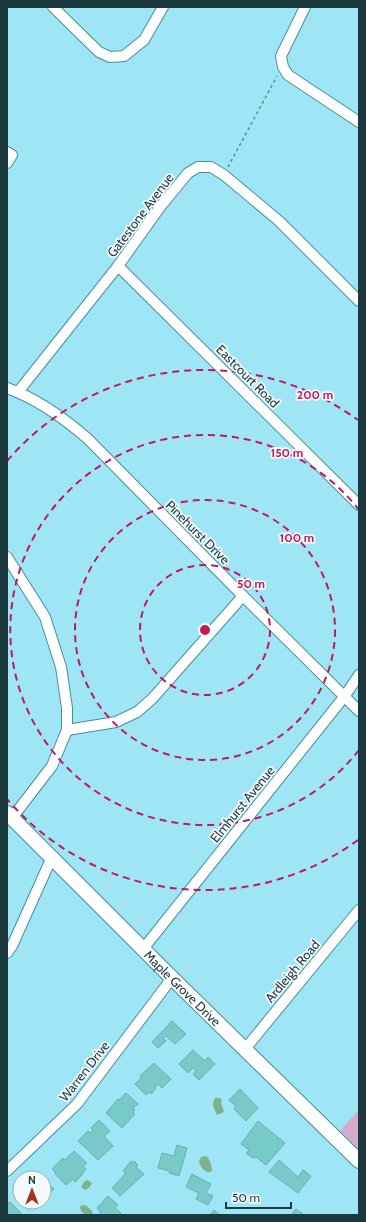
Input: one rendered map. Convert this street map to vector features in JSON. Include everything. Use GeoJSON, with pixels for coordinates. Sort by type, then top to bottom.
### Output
{"type":"FeatureCollection","features":[{"type":"Feature","properties":{"kind":"street"},"geometry":{"type":"LineString","coordinates":[[53,7],[99,52],[110,57],[124,56],[144,40],[163,7]]}},
{"type":"Feature","properties":{"kind":"street"},"geometry":{"type":"LineString","coordinates":[[304,7],[281,56],[283,67],[288,75],[359,122]]}},
{"type":"Feature","properties":{"kind":"street"},"geometry":{"type":"LineString","coordinates":[[7,152],[12,156],[7,163]]}},
{"type":"Feature","properties":{"kind":"street","name":"Gatestone Avenue"},"geometry":{"type":"LineString","coordinates":[[18,392],[118,266],[160,206],[188,173],[198,167],[211,167],[224,175],[278,221],[359,301]]}},
{"type":"Feature","properties":{"kind":"street","name":"Eastcourt Road"},"geometry":{"type":"LineString","coordinates":[[118,266],[359,505]]}},
{"type":"Feature","properties":{"kind":"street","name":"Pinehurst Drive"},"geometry":{"type":"LineString","coordinates":[[7,388],[43,405],[68,422],[88,439],[359,711]]}},
{"type":"Feature","properties":{"kind":"street"},"geometry":{"type":"LineString","coordinates":[[7,557],[46,617],[61,667],[67,708],[67,730],[52,766],[10,815]]}},
{"type":"Feature","properties":{"kind":"street"},"geometry":{"type":"LineString","coordinates":[[67,730],[116,722],[137,712],[152,699],[243,596]]}},
{"type":"Feature","properties":{"kind":"street","name":"Elmhurst Avenue"},"geometry":{"type":"LineString","coordinates":[[143,949],[344,696],[359,674]]}},
{"type":"Feature","properties":{"kind":"street","name":"Maple Grove Drive"},"geometry":{"type":"LineString","coordinates":[[10,815],[172,978],[359,1161]]}},
{"type":"Feature","properties":{"kind":"street"},"geometry":{"type":"LineString","coordinates":[[7,953],[12,946],[52,857]]}},
{"type":"Feature","properties":{"kind":"street","name":"Ardleigh Road"},"geometry":{"type":"LineString","coordinates":[[244,1049],[359,910]]}},
{"type":"Feature","properties":{"kind":"street","name":"Warren Drive"},"geometry":{"type":"LineString","coordinates":[[7,1171],[77,1104],[172,978]]}},
{"type":"Feature","properties":{"kind":"path"},"geometry":{"type":"LineString","coordinates":[[224,175],[271,85],[283,67]]}},
{"type":"Feature","properties":{"kind":"shaded area"},"geometry":{"type":"Polygon","coordinates":[[[215,1098],[220,1098],[222,1101],[221,1103],[224,1112],[217,1115],[213,1104],[215,1098]]]}},
{"type":"Feature","properties":{"kind":"shaded area"},"geometry":{"type":"Polygon","coordinates":[[[359,1109],[359,1149],[340,1131],[359,1109]]]}},
{"type":"Feature","properties":{"kind":"shaded area"},"geometry":{"type":"Polygon","coordinates":[[[206,1156],[211,1165],[212,1171],[210,1172],[204,1170],[199,1161],[201,1157],[206,1156]]]}},
{"type":"Feature","properties":{"kind":"shaded area"},"geometry":{"type":"Polygon","coordinates":[[[87,1180],[92,1183],[90,1187],[85,1190],[81,1187],[87,1180]]]}},
{"type":"Feature","properties":{"kind":"shaded area"},"geometry":{"type":"Polygon","coordinates":[[[82,1205],[88,1207],[94,1215],[85,1215],[81,1211],[80,1207],[82,1205]]]}},
{"type":"Feature","properties":{"kind":"building"},"geometry":{"type":"Polygon","coordinates":[[[172,1021],[186,1034],[175,1044],[166,1036],[163,1039],[166,1041],[158,1048],[152,1042],[172,1021]]]}},
{"type":"Feature","properties":{"kind":"building"},"geometry":{"type":"Polygon","coordinates":[[[193,1050],[205,1061],[208,1057],[215,1064],[199,1080],[193,1074],[196,1071],[193,1068],[188,1073],[179,1064],[193,1050]]]}},
{"type":"Feature","properties":{"kind":"building"},"geometry":{"type":"Polygon","coordinates":[[[154,1063],[171,1079],[162,1088],[158,1084],[151,1094],[149,1092],[146,1095],[135,1084],[141,1078],[140,1076],[154,1063]]]}},
{"type":"Feature","properties":{"kind":"building"},"geometry":{"type":"Polygon","coordinates":[[[240,1089],[258,1108],[246,1121],[234,1109],[236,1106],[229,1100],[240,1089]]]}},
{"type":"Feature","properties":{"kind":"building"},"geometry":{"type":"Polygon","coordinates":[[[126,1093],[138,1104],[133,1108],[135,1110],[133,1112],[135,1114],[122,1128],[106,1113],[118,1099],[119,1100],[126,1093]]]}},
{"type":"Feature","properties":{"kind":"building"},"geometry":{"type":"Polygon","coordinates":[[[99,1120],[110,1131],[104,1136],[113,1146],[98,1160],[78,1141],[88,1131],[90,1133],[93,1130],[91,1128],[99,1120]]]}},
{"type":"Feature","properties":{"kind":"building"},"geometry":{"type":"Polygon","coordinates":[[[258,1121],[285,1143],[266,1165],[256,1157],[253,1158],[246,1153],[249,1150],[241,1144],[258,1121]]]}},
{"type":"Feature","properties":{"kind":"building"},"geometry":{"type":"Polygon","coordinates":[[[177,1145],[187,1148],[179,1176],[169,1173],[170,1171],[158,1168],[162,1153],[174,1156],[177,1145]]]}},
{"type":"Feature","properties":{"kind":"building"},"geometry":{"type":"Polygon","coordinates":[[[74,1151],[87,1163],[83,1166],[86,1169],[75,1182],[73,1179],[66,1185],[52,1169],[63,1158],[65,1160],[74,1151]]]}},
{"type":"Feature","properties":{"kind":"building"},"geometry":{"type":"Polygon","coordinates":[[[279,1160],[298,1177],[303,1170],[311,1176],[298,1193],[269,1172],[279,1160]]]}},
{"type":"Feature","properties":{"kind":"building"},"geometry":{"type":"Polygon","coordinates":[[[131,1161],[132,1163],[134,1161],[138,1165],[136,1167],[144,1174],[120,1196],[112,1188],[126,1173],[123,1171],[131,1161]]]}},
{"type":"Feature","properties":{"kind":"building"},"geometry":{"type":"Polygon","coordinates":[[[192,1174],[211,1184],[206,1193],[213,1196],[208,1205],[196,1199],[199,1193],[186,1187],[192,1174]]]}},
{"type":"Feature","properties":{"kind":"building"},"geometry":{"type":"Polygon","coordinates":[[[108,1196],[118,1205],[115,1208],[121,1213],[119,1215],[98,1215],[101,1213],[97,1208],[108,1196]]]}},
{"type":"Feature","properties":{"kind":"building"},"geometry":{"type":"Polygon","coordinates":[[[10,1202],[12,1204],[12,1210],[18,1210],[22,1214],[7,1215],[7,1204],[10,1202]]]}},
{"type":"Feature","properties":{"kind":"building"},"geometry":{"type":"Polygon","coordinates":[[[296,1209],[304,1215],[291,1215],[296,1209]]]}},
{"type":"Feature","properties":{"kind":"building"},"geometry":{"type":"Polygon","coordinates":[[[214,1210],[220,1215],[210,1215],[214,1210]]]}}]}
